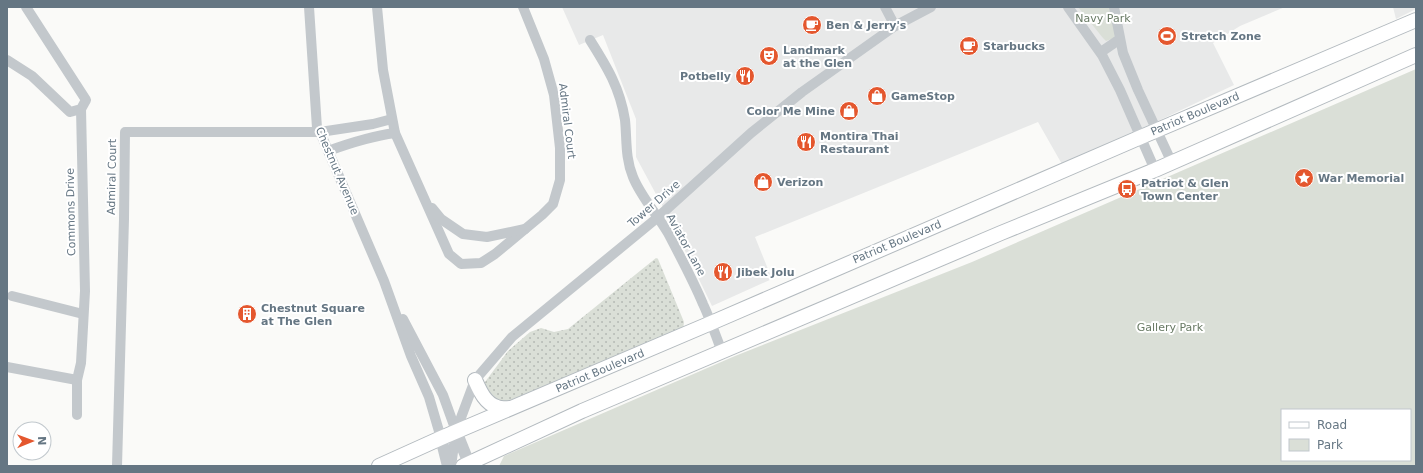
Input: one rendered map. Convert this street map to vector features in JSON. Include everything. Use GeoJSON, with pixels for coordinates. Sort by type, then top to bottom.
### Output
{"type":"FeatureCollection","features":[{"type":"Feature","properties":{"kind":"main road","name":"Patriot Boulevard"},"geometry":{"type":"LineString","coordinates":[[379,466],[456,431],[711,324],[1156,130],[1416,20]]}},
{"type":"Feature","properties":{"kind":"main road"},"geometry":{"type":"LineString","coordinates":[[467,465],[582,411],[994,236],[1172,163],[1416,55]]}},
{"type":"Feature","properties":{"kind":"main road"},"geometry":{"type":"LineString","coordinates":[[475,380],[481,394],[487,401],[497,407],[510,408]]}},
{"type":"Feature","properties":{"kind":"street","name":"Commons Drive"},"geometry":{"type":"LineString","coordinates":[[26,7],[86,100],[81,109],[85,291],[81,363],[77,380],[77,415]]}},
{"type":"Feature","properties":{"kind":"street","name":"Chestnut Avenue"},"geometry":{"type":"LineString","coordinates":[[309,7],[317,128],[384,282],[411,356],[430,397],[449,466]]}},
{"type":"Feature","properties":{"kind":"street","name":"Admiral Court"},"geometry":{"type":"LineString","coordinates":[[377,7],[383,70],[395,133],[449,254],[461,264],[481,263],[495,254],[526,229],[553,204],[560,180],[560,148],[554,95],[544,59],[523,7]]}},
{"type":"Feature","properties":{"kind":"street"},"geometry":{"type":"LineString","coordinates":[[885,7],[895,26]]}},
{"type":"Feature","properties":{"kind":"street","name":"Tower Drive"},"geometry":{"type":"LineString","coordinates":[[449,466],[456,431],[475,380],[512,337],[657,218],[751,133],[802,92],[895,26],[931,7]]}},
{"type":"Feature","properties":{"kind":"street"},"geometry":{"type":"LineString","coordinates":[[1068,7],[1100,52],[1120,90],[1155,170]]}},
{"type":"Feature","properties":{"kind":"street"},"geometry":{"type":"LineString","coordinates":[[1114,7],[1123,53],[1138,90],[1172,163]]}},
{"type":"Feature","properties":{"kind":"street"},"geometry":{"type":"LineString","coordinates":[[1100,52],[1120,39]]}},
{"type":"Feature","properties":{"kind":"street","name":"Aviator Lane"},"geometry":{"type":"LineString","coordinates":[[590,40],[610,72],[620,96],[625,120],[628,164],[634,179],[666,231],[704,304],[722,352]]}},
{"type":"Feature","properties":{"kind":"street"},"geometry":{"type":"LineString","coordinates":[[7,60],[32,76],[70,112],[81,109]]}},
{"type":"Feature","properties":{"kind":"street","name":"Admiral Court"},"geometry":{"type":"LineString","coordinates":[[118,466],[125,132],[320,132],[373,124],[392,119]]}},
{"type":"Feature","properties":{"kind":"street"},"geometry":{"type":"LineString","coordinates":[[328,151],[352,142],[395,133]]}},
{"type":"Feature","properties":{"kind":"street","name":"Admiral Court"},"geometry":{"type":"LineString","coordinates":[[426,202],[441,219],[463,234],[487,237],[526,229]]}},
{"type":"Feature","properties":{"kind":"street","name":"Chestnut Avenue"},"geometry":{"type":"LineString","coordinates":[[384,282],[443,396],[467,465]]}},
{"type":"Feature","properties":{"kind":"street"},"geometry":{"type":"LineString","coordinates":[[12,296],[83,314]]}},
{"type":"Feature","properties":{"kind":"street"},"geometry":{"type":"LineString","coordinates":[[7,367],[77,380]]}},
{"type":"Feature","properties":{"kind":"shaded area"},"geometry":{"type":"Polygon","coordinates":[[[562,7],[1285,7],[1240,26],[1213,43],[1234,85],[1063,166],[1038,122],[755,237],[772,279],[712,306],[671,222],[636,157],[636,119],[603,35],[579,45],[562,7]]]}},
{"type":"Feature","properties":{"kind":"shaded area"},"geometry":{"type":"Polygon","coordinates":[[[1393,7],[1416,7],[1416,9],[1396,19],[1393,7]]]}},
{"type":"Feature","properties":{"kind":"green space","name":"Navy Park"},"geometry":{"type":"Polygon","coordinates":[[[1078,7],[1112,7],[1116,32],[1114,38],[1106,41],[1078,7]]]}},
{"type":"Feature","properties":{"kind":"green space","name":"Gallery Park"},"geometry":{"type":"Polygon","coordinates":[[[1416,69],[1416,466],[499,466],[504,456],[735,356],[972,262],[1416,69]]]}},
{"type":"Feature","properties":{"kind":"green space"},"geometry":{"type":"Polygon","coordinates":[[[656,258],[658,259],[684,322],[683,331],[508,401],[492,405],[482,397],[485,382],[508,351],[530,332],[541,328],[554,332],[568,329],[656,258]]]}},
{"type":"Feature","properties":{"kind":"place","name":"Ben & Jerry's"},"geometry":{"type":"Point","coordinates":[812,25]}},
{"type":"Feature","properties":{"kind":"place","name":"Stretch Zone"},"geometry":{"type":"Point","coordinates":[1167,36]}},
{"type":"Feature","properties":{"kind":"place","name":"Starbucks"},"geometry":{"type":"Point","coordinates":[969,46]}},
{"type":"Feature","properties":{"kind":"place","name":"Landmark at the Glen"},"geometry":{"type":"Point","coordinates":[769,56]}},
{"type":"Feature","properties":{"kind":"place","name":"Potbelly"},"geometry":{"type":"Point","coordinates":[745,76]}},
{"type":"Feature","properties":{"kind":"place","name":"GameStop"},"geometry":{"type":"Point","coordinates":[877,96]}},
{"type":"Feature","properties":{"kind":"place","name":"Color Me Mine"},"geometry":{"type":"Point","coordinates":[849,111]}},
{"type":"Feature","properties":{"kind":"place","name":"Montira Thai Restaurant"},"geometry":{"type":"Point","coordinates":[806,142]}},
{"type":"Feature","properties":{"kind":"place","name":"War Memorial"},"geometry":{"type":"Point","coordinates":[1304,178]}},
{"type":"Feature","properties":{"kind":"place","name":"Verizon"},"geometry":{"type":"Point","coordinates":[763,182]}},
{"type":"Feature","properties":{"kind":"place","name":"Patriot & Glen Town Center"},"geometry":{"type":"Point","coordinates":[1127,189]}},
{"type":"Feature","properties":{"kind":"place","name":"Jibek Jolu"},"geometry":{"type":"Point","coordinates":[723,272]}},
{"type":"Feature","properties":{"kind":"place","name":"Chestnut Square at The Glen"},"geometry":{"type":"Point","coordinates":[247,314]}}]}
